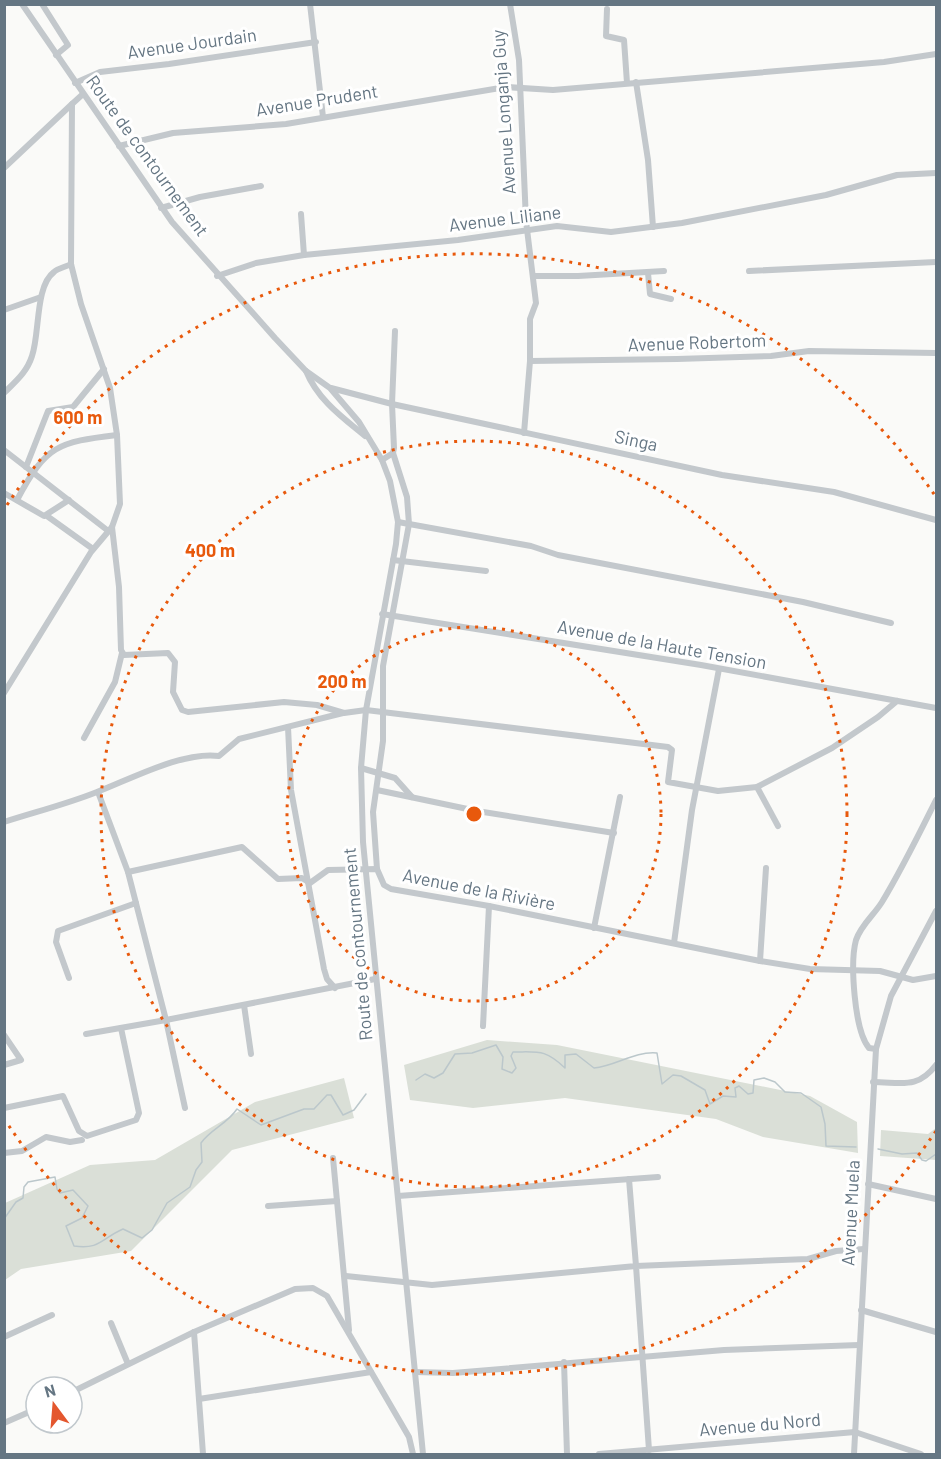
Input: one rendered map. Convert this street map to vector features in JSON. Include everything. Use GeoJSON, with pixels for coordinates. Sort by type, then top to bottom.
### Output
{"type":"FeatureCollection","features":[{"type":"Feature","properties":{"kind":"street","name":"Route de contournement"},"geometry":{"type":"LineString","coordinates":[[22,4],[161,208],[217,276],[306,371],[330,388],[343,401],[382,460],[395,497],[398,522],[366,711],[361,768],[365,868],[375,979],[423,1455]]}},
{"type":"Feature","properties":{"kind":"street"},"geometry":{"type":"LineString","coordinates":[[42,4],[68,45],[56,55]]}},
{"type":"Feature","properties":{"kind":"street"},"geometry":{"type":"LineString","coordinates":[[309,4],[316,42],[323,117]]}},
{"type":"Feature","properties":{"kind":"street","name":"Avenue Longanja Guy"},"geometry":{"type":"LineString","coordinates":[[510,4],[519,60],[527,230],[536,303],[530,319],[530,361]]}},
{"type":"Feature","properties":{"kind":"street"},"geometry":{"type":"LineString","coordinates":[[607,9],[606,36],[624,40],[627,83]]}},
{"type":"Feature","properties":{"kind":"street","name":"Avenue Jourdain"},"geometry":{"type":"LineString","coordinates":[[75,83],[100,72],[316,42]]}},
{"type":"Feature","properties":{"kind":"street","name":"Avenue Prudent"},"geometry":{"type":"LineString","coordinates":[[119,146],[173,134],[286,124],[506,87],[553,90],[884,62],[936,54]]}},
{"type":"Feature","properties":{"kind":"street"},"geometry":{"type":"LineString","coordinates":[[636,82],[648,160],[653,227]]}},
{"type":"Feature","properties":{"kind":"street"},"geometry":{"type":"LineString","coordinates":[[4,168],[82,94]]}},
{"type":"Feature","properties":{"kind":"street"},"geometry":{"type":"LineString","coordinates":[[4,693],[93,549],[110,528],[120,504],[117,435],[110,388],[81,304],[71,264],[72,104]]}},
{"type":"Feature","properties":{"kind":"street","name":"Avenue Liliane"},"geometry":{"type":"LineString","coordinates":[[217,276],[256,263],[304,255],[458,240],[556,226],[611,232],[653,227],[757,210],[897,176],[936,173]]}},
{"type":"Feature","properties":{"kind":"street"},"geometry":{"type":"LineString","coordinates":[[161,208],[200,196],[261,186]]}},
{"type":"Feature","properties":{"kind":"street"},"geometry":{"type":"LineString","coordinates":[[301,214],[304,255]]}},
{"type":"Feature","properties":{"kind":"street"},"geometry":{"type":"LineString","coordinates":[[749,271],[936,262]]}},
{"type":"Feature","properties":{"kind":"street"},"geometry":{"type":"LineString","coordinates":[[4,393],[23,374],[32,356],[39,325],[41,297],[54,272],[71,264]]}},
{"type":"Feature","properties":{"kind":"street"},"geometry":{"type":"LineString","coordinates":[[533,276],[664,271]]}},
{"type":"Feature","properties":{"kind":"street"},"geometry":{"type":"LineString","coordinates":[[648,273],[650,294],[670,299]]}},
{"type":"Feature","properties":{"kind":"street"},"geometry":{"type":"LineString","coordinates":[[4,310],[41,297]]}},
{"type":"Feature","properties":{"kind":"street"},"geometry":{"type":"LineString","coordinates":[[377,869],[373,812],[383,741],[383,666],[394,616],[409,524],[407,497],[393,453],[392,404],[395,331]]}},
{"type":"Feature","properties":{"kind":"street","name":"Avenue Robertom"},"geometry":{"type":"LineString","coordinates":[[530,361],[677,360],[809,351],[936,353]]}},
{"type":"Feature","properties":{"kind":"street"},"geometry":{"type":"LineString","coordinates":[[524,433],[530,361]]}},
{"type":"Feature","properties":{"kind":"street"},"geometry":{"type":"LineString","coordinates":[[17,500],[48,411],[73,407],[104,369]]}},
{"type":"Feature","properties":{"kind":"street","name":"Route de contournement"},"geometry":{"type":"LineString","coordinates":[[306,371],[320,396],[334,411],[369,439]]}},
{"type":"Feature","properties":{"kind":"street","name":"Singa"},"geometry":{"type":"LineString","coordinates":[[330,388],[392,404],[722,475],[834,492],[936,520]]}},
{"type":"Feature","properties":{"kind":"street"},"geometry":{"type":"LineString","coordinates":[[29,469],[66,443],[117,435]]}},
{"type":"Feature","properties":{"kind":"street"},"geometry":{"type":"LineString","coordinates":[[4,450],[110,528],[119,587],[122,653],[115,682],[84,738]]}},
{"type":"Feature","properties":{"kind":"street"},"geometry":{"type":"LineString","coordinates":[[382,460],[393,453]]}},
{"type":"Feature","properties":{"kind":"street"},"geometry":{"type":"LineString","coordinates":[[4,493],[47,516],[93,549]]}},
{"type":"Feature","properties":{"kind":"street"},"geometry":{"type":"LineString","coordinates":[[47,516],[69,500]]}},
{"type":"Feature","properties":{"kind":"street"},"geometry":{"type":"LineString","coordinates":[[398,522],[803,602],[891,623]]}},
{"type":"Feature","properties":{"kind":"street"},"geometry":{"type":"LineString","coordinates":[[393,560],[486,571]]}},
{"type":"Feature","properties":{"kind":"street","name":"Avenue de la Haute Tension"},"geometry":{"type":"LineString","coordinates":[[382,614],[719,669],[936,708]]}},
{"type":"Feature","properties":{"kind":"street"},"geometry":{"type":"LineString","coordinates":[[122,653],[124,655],[168,654],[175,662],[173,692],[178,706],[188,712],[284,702],[317,705],[344,713]]}},
{"type":"Feature","properties":{"kind":"street"},"geometry":{"type":"LineString","coordinates":[[674,943],[696,788],[719,669]]}},
{"type":"Feature","properties":{"kind":"street"},"geometry":{"type":"LineString","coordinates":[[4,822],[98,792],[202,753],[219,756],[239,739],[344,713],[366,711],[668,747],[672,750],[667,781],[718,792],[757,787],[832,748],[878,717],[897,700]]}},
{"type":"Feature","properties":{"kind":"street"},"geometry":{"type":"LineString","coordinates":[[288,727],[291,790],[310,883],[324,969],[327,979],[335,988]]}},
{"type":"Feature","properties":{"kind":"street"},"geometry":{"type":"LineString","coordinates":[[361,768],[380,772],[400,781],[412,798]]}},
{"type":"Feature","properties":{"kind":"street"},"geometry":{"type":"LineString","coordinates":[[757,787],[778,826]]}},
{"type":"Feature","properties":{"kind":"street"},"geometry":{"type":"LineString","coordinates":[[377,790],[614,833]]}},
{"type":"Feature","properties":{"kind":"street"},"geometry":{"type":"LineString","coordinates":[[98,792],[128,872],[166,1020],[184,1108]]}},
{"type":"Feature","properties":{"kind":"street"},"geometry":{"type":"LineString","coordinates":[[594,928],[620,797]]}},
{"type":"Feature","properties":{"kind":"street"},"geometry":{"type":"LineString","coordinates":[[876,1049],[866,1044],[861,1028],[854,971],[854,951],[860,931],[882,902],[936,800]]}},
{"type":"Feature","properties":{"kind":"street"},"geometry":{"type":"LineString","coordinates":[[128,872],[242,847],[278,879],[302,878],[310,883]]}},
{"type":"Feature","properties":{"kind":"street"},"geometry":{"type":"LineString","coordinates":[[760,961],[766,868]]}},
{"type":"Feature","properties":{"kind":"street","name":"Avenue de la Rivière"},"geometry":{"type":"LineString","coordinates":[[310,883],[328,870],[377,869],[384,885],[391,889],[489,906],[760,961],[810,969],[880,971],[918,980],[936,976]]}},
{"type":"Feature","properties":{"kind":"street"},"geometry":{"type":"LineString","coordinates":[[69,978],[56,942],[58,931],[136,903]]}},
{"type":"Feature","properties":{"kind":"street"},"geometry":{"type":"LineString","coordinates":[[483,1026],[489,906]]}},
{"type":"Feature","properties":{"kind":"street","name":"Avenue Muela"},"geometry":{"type":"LineString","coordinates":[[854,1455],[876,1049],[885,1012],[900,977],[936,911]]}},
{"type":"Feature","properties":{"kind":"street"},"geometry":{"type":"LineString","coordinates":[[86,1034],[375,979]]}},
{"type":"Feature","properties":{"kind":"street"},"geometry":{"type":"LineString","coordinates":[[244,1005],[251,1054]]}},
{"type":"Feature","properties":{"kind":"street"},"geometry":{"type":"LineString","coordinates":[[4,1108],[63,1096],[75,1125],[81,1134],[87,1136],[136,1120],[138,1113],[121,1028]]}},
{"type":"Feature","properties":{"kind":"street"},"geometry":{"type":"LineString","coordinates":[[4,1035],[21,1060],[4,1065]]}},
{"type":"Feature","properties":{"kind":"street"},"geometry":{"type":"LineString","coordinates":[[873,1082],[917,1082],[929,1075],[936,1065]]}},
{"type":"Feature","properties":{"kind":"street"},"geometry":{"type":"LineString","coordinates":[[4,1153],[22,1150],[46,1137],[70,1142],[82,1140]]}},
{"type":"Feature","properties":{"kind":"street"},"geometry":{"type":"LineString","coordinates":[[333,1158],[346,1276],[349,1330]]}},
{"type":"Feature","properties":{"kind":"street"},"geometry":{"type":"LineString","coordinates":[[398,1196],[658,1177]]}},
{"type":"Feature","properties":{"kind":"street"},"geometry":{"type":"LineString","coordinates":[[629,1179],[649,1450]]}},
{"type":"Feature","properties":{"kind":"street"},"geometry":{"type":"LineString","coordinates":[[868,1184],[936,1199]]}},
{"type":"Feature","properties":{"kind":"street"},"geometry":{"type":"LineString","coordinates":[[268,1206],[337,1201]]}},
{"type":"Feature","properties":{"kind":"street"},"geometry":{"type":"LineString","coordinates":[[346,1276],[432,1285],[636,1266],[808,1259],[836,1251],[864,1249]]}},
{"type":"Feature","properties":{"kind":"street"},"geometry":{"type":"LineString","coordinates":[[84,1386],[194,1332],[295,1289],[306,1287],[319,1290],[327,1296],[349,1330],[409,1437],[413,1455]]}},
{"type":"Feature","properties":{"kind":"street"},"geometry":{"type":"LineString","coordinates":[[861,1310],[936,1332]]}},
{"type":"Feature","properties":{"kind":"street"},"geometry":{"type":"LineString","coordinates":[[4,1336],[52,1315]]}},
{"type":"Feature","properties":{"kind":"street"},"geometry":{"type":"LineString","coordinates":[[111,1323],[128,1364]]}},
{"type":"Feature","properties":{"kind":"street"},"geometry":{"type":"LineString","coordinates":[[194,1332],[203,1455]]}},
{"type":"Feature","properties":{"kind":"street"},"geometry":{"type":"LineString","coordinates":[[416,1372],[453,1373],[564,1362],[789,1346],[859,1345]]}},
{"type":"Feature","properties":{"kind":"street"},"geometry":{"type":"LineString","coordinates":[[564,1362],[567,1455]]}},
{"type":"Feature","properties":{"kind":"street"},"geometry":{"type":"LineString","coordinates":[[199,1398],[371,1372]]}},
{"type":"Feature","properties":{"kind":"street"},"geometry":{"type":"LineString","coordinates":[[4,1423],[24,1414]]}},
{"type":"Feature","properties":{"kind":"street","name":"Avenue du Nord"},"geometry":{"type":"LineString","coordinates":[[599,1455],[855,1432],[921,1455]]}},
{"type":"Feature","properties":{"kind":"shaded area"},"geometry":{"type":"Polygon","coordinates":[[[487,1040],[557,1045],[810,1096],[857,1122],[858,1153],[763,1137],[716,1119],[565,1098],[473,1108],[410,1100],[404,1065],[487,1040]]]}},
{"type":"Feature","properties":{"kind":"shaded area"},"geometry":{"type":"Polygon","coordinates":[[[344,1078],[354,1118],[232,1150],[131,1251],[21,1269],[5,1280],[5,1203],[90,1165],[155,1160],[255,1102],[344,1078]]]}},
{"type":"Feature","properties":{"kind":"shaded area"},"geometry":{"type":"Polygon","coordinates":[[[936,1128],[936,1160],[880,1156],[881,1130],[928,1134],[936,1128]]]}},
{"type":"Feature","properties":{"kind":"waterway"},"geometry":{"type":"LineString","coordinates":[[416,1080],[425,1074],[434,1078],[443,1073],[455,1054],[472,1053],[496,1045],[503,1057],[502,1069],[512,1073],[516,1068],[511,1056],[513,1052],[541,1053],[552,1057],[565,1068],[565,1055],[576,1054],[594,1068],[641,1054],[657,1053],[662,1084],[673,1075],[681,1076],[705,1090],[710,1104],[723,1096],[736,1097],[735,1088],[739,1086],[748,1094],[753,1093],[754,1080],[764,1078],[775,1082],[785,1092],[801,1093],[821,1107],[825,1124],[826,1146],[856,1147]]}},
{"type":"Feature","properties":{"kind":"waterway"},"geometry":{"type":"LineString","coordinates":[[4,1219],[16,1202],[23,1198],[24,1187],[28,1182],[55,1177],[60,1193],[73,1190],[88,1206],[82,1218],[66,1226],[74,1246],[95,1245],[123,1229],[142,1238],[152,1230],[167,1203],[190,1187],[196,1170],[202,1162],[201,1143],[237,1109],[261,1125],[304,1109],[314,1109],[327,1095],[331,1095],[343,1115],[354,1110],[366,1094]]}},
{"type":"Feature","properties":{"kind":"waterway"},"geometry":{"type":"LineString","coordinates":[[878,1149],[902,1154],[917,1153],[922,1160],[926,1161],[936,1154]]}}]}
